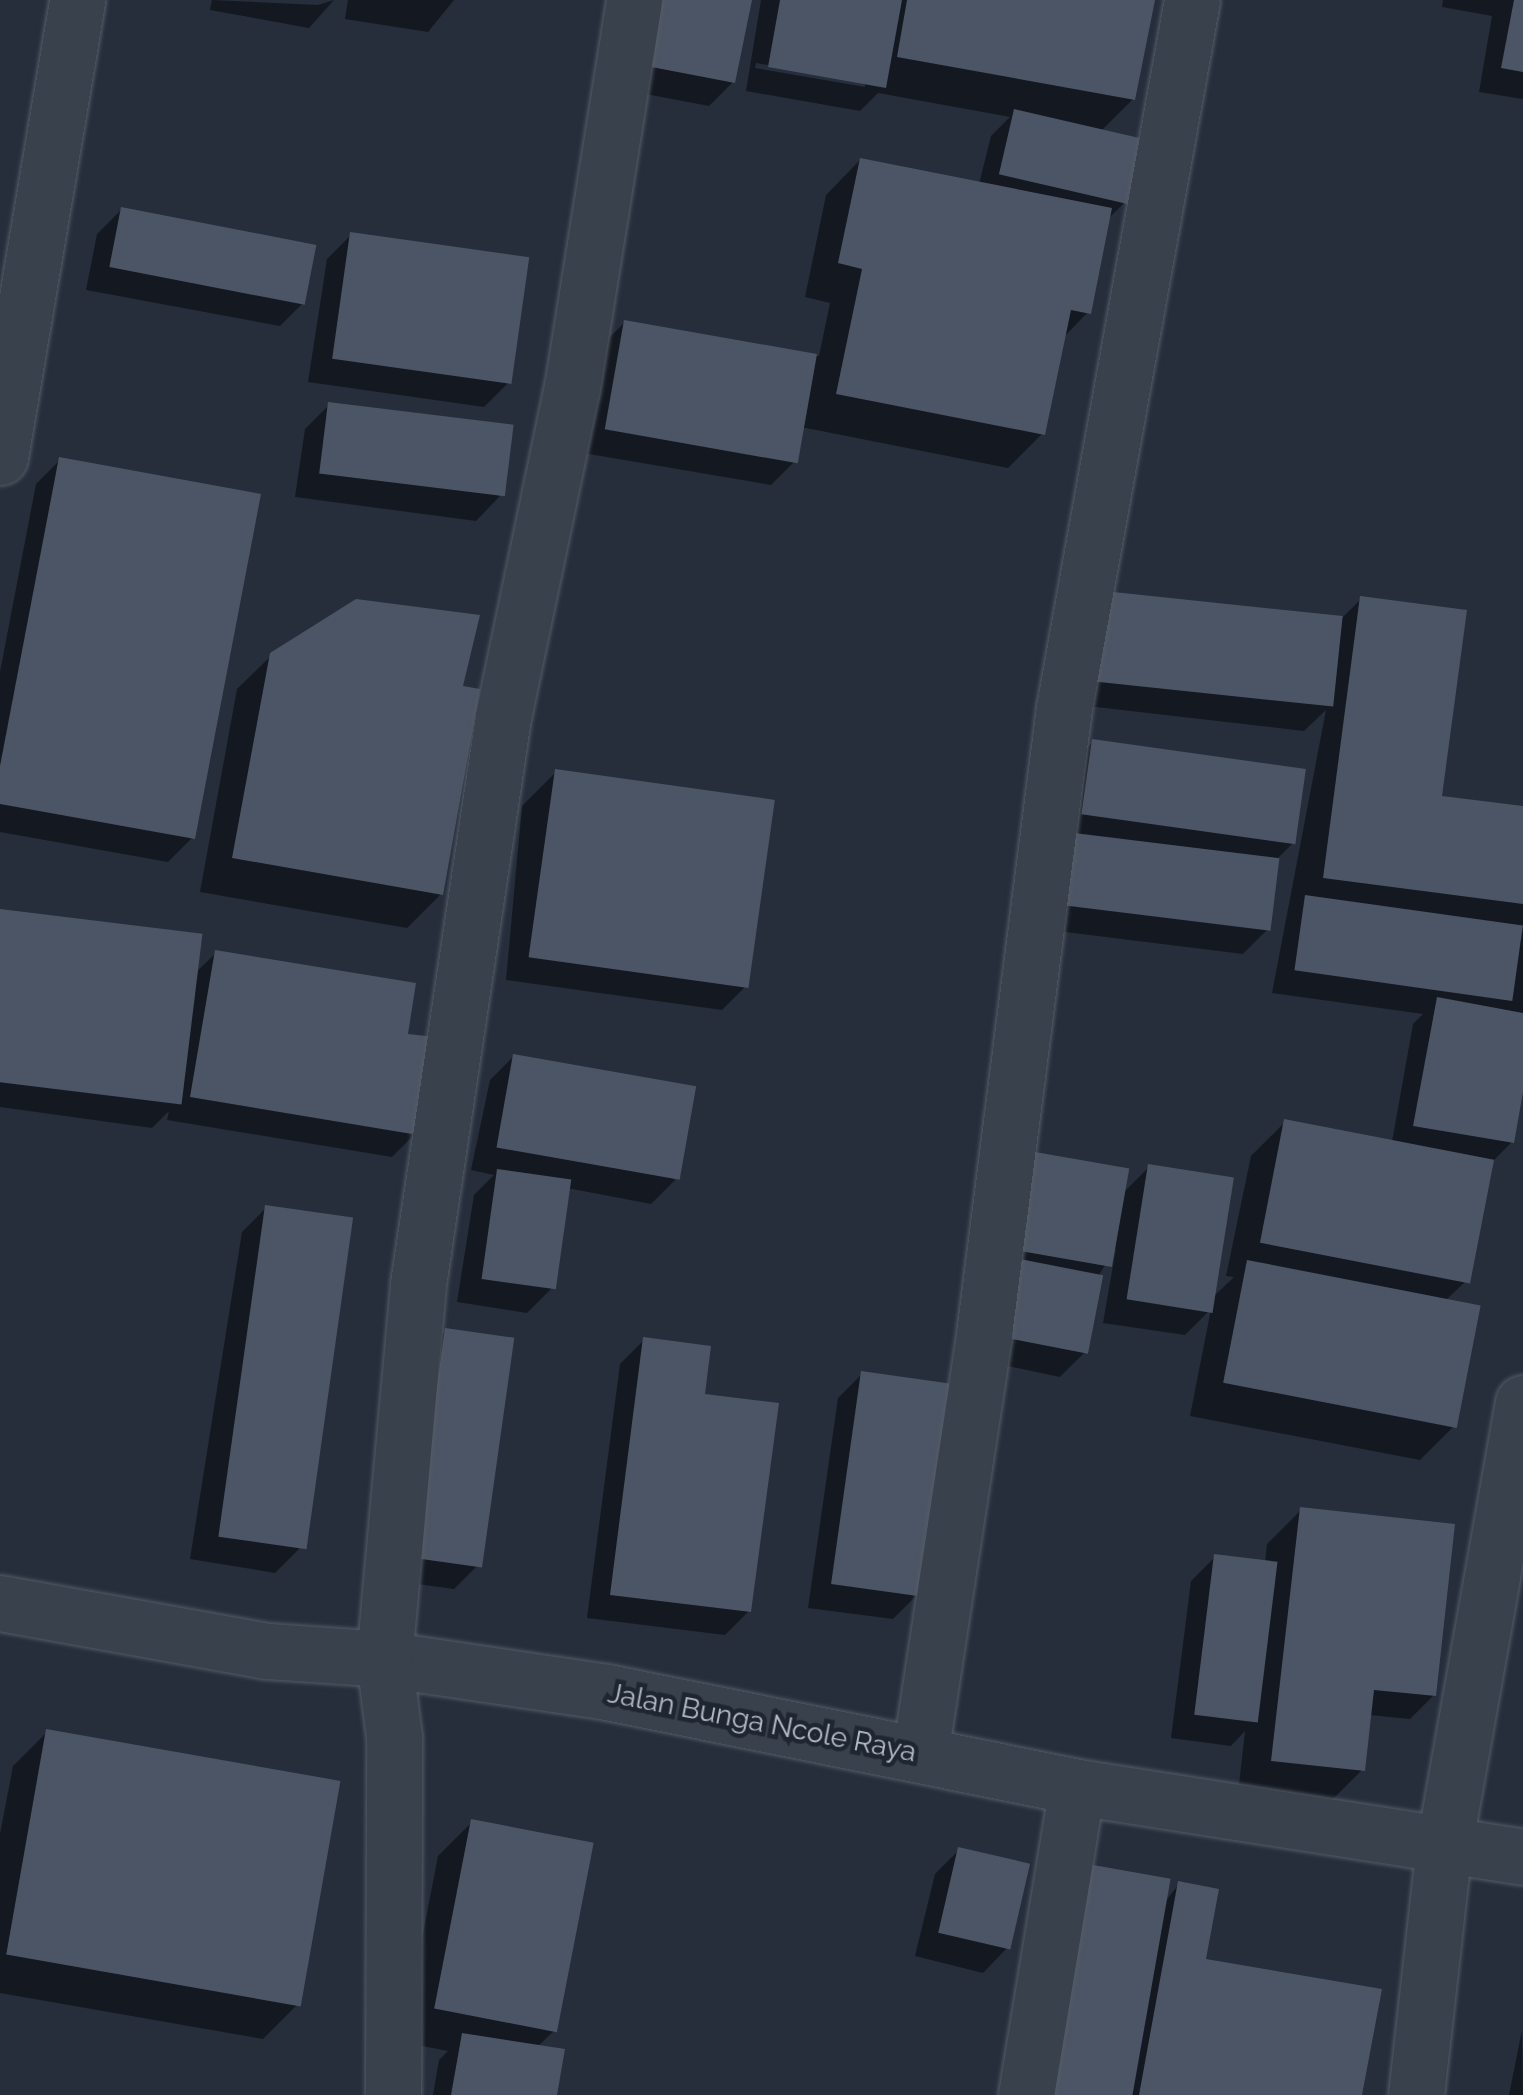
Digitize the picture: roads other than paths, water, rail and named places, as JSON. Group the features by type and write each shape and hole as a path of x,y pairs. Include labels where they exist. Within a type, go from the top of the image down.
{"street":[{"path":"0,458 77,0"},
{"path":"393,2095 394,1737 384,1659 418,1284 497,756 572,388 634,0"},
{"path":"920,1754 984,1334 1064,708 1192,0"},
{"path":"1416,2095 1444,1846 1523,1403"},
{"name":"Jalan Bunga Ncole Raya","path":"0,1603 268,1652 384,1659 607,1692 1077,1786 1523,1857"},
{"path":"1026,2095 1077,1786"}]}
